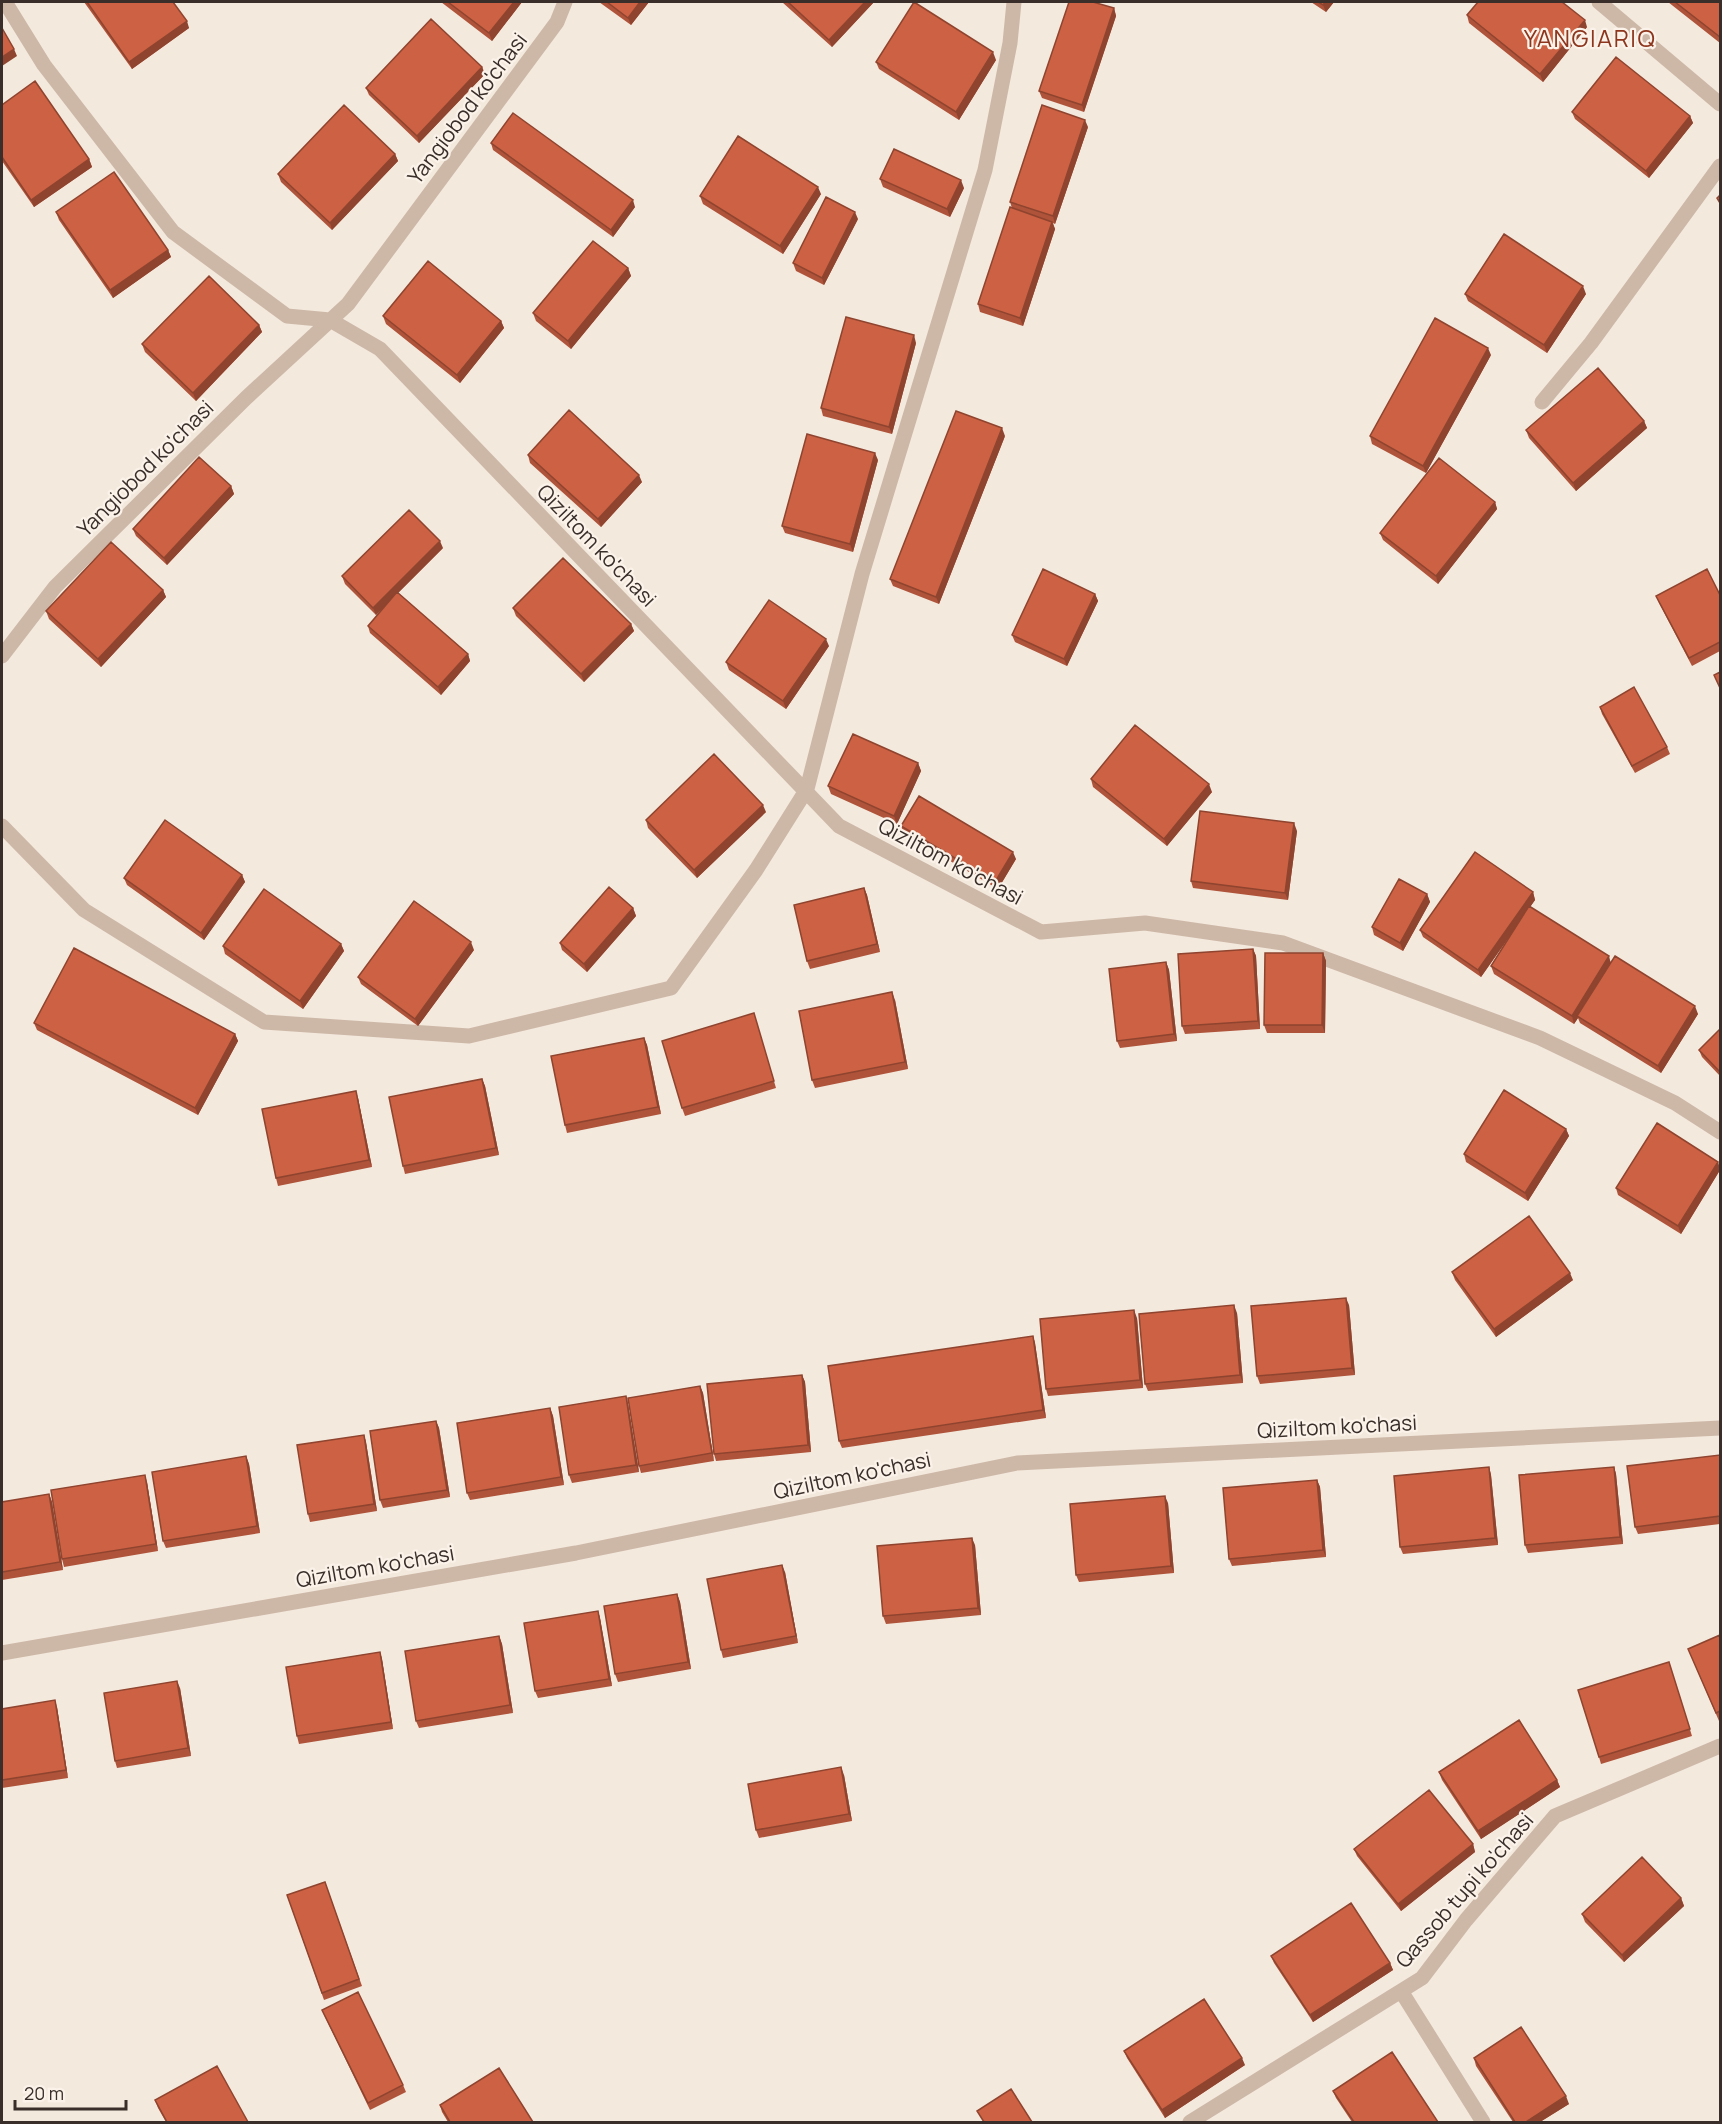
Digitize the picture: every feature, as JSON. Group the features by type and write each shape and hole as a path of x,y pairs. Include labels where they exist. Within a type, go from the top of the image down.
{"street":[{"path":"5,2 44,65 173,232 287,316 330,320"},
{"name":"Yangiobod ko'chasi","path":"2,656 55,586 238,406 348,304 550,31 565,2"},
{"path":"2,826 84,910 264,1022 469,1036 671,988 756,870 807,789 862,574 985,170 1010,43 1014,2"},
{"path":"1599,2 1720,104"},
{"path":"1542,402 1591,343 1720,166"},
{"name":"Qiziltom ko'chasi","path":"330,320 380,349 540,517 807,789 839,826 1041,932 1145,923 1283,943 1540,1038 1675,1103 1720,1132"},
{"name":"Qiziltom ko'chasi","path":"2,1653 576,1552 1017,1463 1720,1428"},
{"name":"Qassob tupi ko'chasi","path":"1190,2122 1422,1978 1466,1920 1555,1816 1720,1746"},
{"path":"1401,1991 1483,2122"}],"building":[{"path":"87,2 173,2 187,21 129,62"},
{"path":"448,2 514,2 489,33"},
{"path":"607,2 640,2 628,18"},
{"path":"788,2 865,2 829,40"},
{"path":"914,2 993,52 956,112 876,62"},
{"path":"1069,2 1093,2 1114,8 1082,105 1039,91"},
{"path":"1478,2 1562,2 1585,20 1540,74 1467,15"},
{"path":"1675,2 1720,2 1720,37"},
{"path":"431,19 482,67 417,136 366,88"},
{"path":"2,28 14,49 2,57"},
{"path":"1616,57 1690,116 1646,171 1572,112"},
{"path":"35,81 89,159 31,200 2,157 2,105"},
{"path":"344,105 395,154 330,223 278,174"},
{"path":"1042,105 1085,120 1053,216 1010,202"},
{"path":"513,113 633,200 611,230 491,143"},
{"path":"738,136 818,187 780,246 700,196"},
{"path":"894,149 961,180 947,209 880,179"},
{"path":"114,172 168,250 110,290 56,212"},
{"path":"826,197 855,212 822,278 793,263"},
{"path":"1010,207 1052,222 1020,318 978,304"},
{"path":"1504,234 1583,286 1544,345 1465,294"},
{"path":"593,241 628,268 568,341 533,313"},
{"path":"428,261 501,321 457,375 383,316"},
{"path":"209,276 259,325 193,393 142,344"},
{"path":"846,317 914,335 889,427 821,408"},
{"path":"1435,318 1488,348 1423,466 1370,436"},
{"path":"1598,368 1644,421 1573,483 1526,430"},
{"path":"569,410 639,475 598,519 528,455"},
{"path":"956,411 1002,428 936,597 890,579"},
{"path":"807,434 875,453 850,544 782,526"},
{"path":"199,457 231,486 164,558 133,529"},
{"path":"1439,458 1495,502 1436,576 1380,533"},
{"path":"409,510 440,541 373,608 342,576"},
{"path":"111,542 163,590 98,659 46,611"},
{"path":"563,558 631,624 581,674 513,608"},
{"path":"1043,569 1095,594 1064,659 1012,635"},
{"path":"1707,569 1720,595 1720,642 1689,658 1656,596"},
{"path":"397,592 468,654 438,687 368,626"},
{"path":"769,600 826,639 783,701 726,662"},
{"path":"1720,672 1720,688 1714,675"},
{"path":"1634,687 1667,747 1632,766 1600,707"},
{"path":"1135,725 1209,784 1164,839 1091,779"},
{"path":"853,734 918,763 894,816 828,786"},
{"path":"714,754 763,805 694,870 646,820"},
{"path":"919,796 1013,852 995,882 901,826"},
{"path":"1200,811 1294,823 1285,893 1191,881"},
{"path":"165,820 242,875 201,933 124,878"},
{"path":"1475,852 1533,892 1478,970 1420,930"},
{"path":"1399,879 1427,894 1400,943 1372,927"},
{"path":"609,887 633,908 584,964 560,943"},
{"path":"864,888 877,944 807,961 794,905"},
{"path":"264,889 341,944 300,1001 223,946"},
{"path":"414,901 471,942 415,1019 358,977"},
{"path":"1529,906 1609,956 1572,1016 1491,966"},
{"path":"74,948 235,1034 195,1108 34,1023"},
{"path":"1253,949 1258,1021 1182,1026 1178,954"},
{"path":"1265,953 1323,953 1322,1025 1264,1025"},
{"path":"1615,956 1695,1006 1658,1066 1577,1016"},
{"path":"1166,962 1174,1034 1117,1041 1109,969"},
{"path":"892,992 905,1062 812,1080 799,1011"},
{"path":"754,1013 774,1081 682,1108 662,1041"},
{"path":"1720,1029 1720,1072 1699,1050"},
{"path":"644,1038 658,1107 565,1125 551,1056"},
{"path":"482,1079 496,1148 403,1166 389,1097"},
{"path":"1504,1090 1566,1129 1525,1193 1464,1154"},
{"path":"356,1091 369,1160 276,1178 262,1109"},
{"path":"1657,1123 1718,1162 1678,1226 1616,1188"},
{"path":"1529,1216 1570,1273 1494,1329 1452,1272"},
{"path":"1346,1298 1352,1368 1257,1376 1251,1306"},
{"path":"1234,1305 1240,1375 1145,1384 1139,1314"},
{"path":"1134,1310 1140,1380 1046,1389 1040,1319"},
{"path":"1033,1336 1043,1410 839,1441 828,1366"},
{"path":"802,1375 808,1445 714,1454 707,1384"},
{"path":"700,1386 712,1453 639,1466 628,1398"},
{"path":"626,1396 636,1465 569,1475 559,1407"},
{"path":"550,1408 561,1477 467,1493 457,1423"},
{"path":"436,1421 447,1490 380,1500 370,1431"},
{"path":"364,1435 374,1504 308,1514 297,1445"},
{"path":"1720,1455 1720,1516 1635,1527 1627,1466"},
{"path":"246,1456 257,1526 163,1541 152,1472"},
{"path":"1489,1467 1495,1538 1400,1547 1394,1476"},
{"path":"1614,1467 1620,1537 1525,1545 1519,1475"},
{"path":"145,1475 156,1544 62,1559 51,1490"},
{"path":"1317,1480 1323,1550 1229,1559 1223,1488"},
{"path":"49,1494 60,1562 2,1572 2,1502"},
{"path":"1165,1496 1171,1566 1076,1575 1070,1504"},
{"path":"972,1538 978,1608 883,1616 877,1546"},
{"path":"782,1565 796,1636 721,1650 707,1579"},
{"path":"677,1594 688,1662 615,1674 604,1606"},
{"path":"598,1611 609,1679 535,1691 524,1623"},
{"path":"1720,1635 1720,1711 1716,1713 1688,1649"},
{"path":"499,1636 510,1705 416,1721 405,1651"},
{"path":"380,1652 391,1722 297,1736 286,1667"},
{"path":"1669,1662 1690,1729 1599,1757 1578,1690"},
{"path":"177,1681 188,1748 115,1761 104,1693"},
{"path":"55,1700 66,1770 2,1780 2,1709"},
{"path":"1519,1720 1557,1780 1478,1831 1439,1772"},
{"path":"841,1767 849,1814 756,1830 748,1784"},
{"path":"1429,1790 1473,1844 1398,1904 1354,1849"},
{"path":"1642,1857 1681,1898 1622,1955 1582,1914"},
{"path":"325,1882 359,1979 322,1993 287,1895"},
{"path":"1351,1903 1390,1963 1310,2015 1271,1956"},
{"path":"358,1992 403,2085 368,2103 322,2010"},
{"path":"1204,1999 1242,2058 1162,2110 1124,2051"},
{"path":"1521,2027 1566,2096 1526,2122 1515,2122 1474,2058"},
{"path":"1392,2052 1438,2122 1354,2122 1333,2091"},
{"path":"217,2066 248,2122 167,2122 155,2100"},
{"path":"499,2068 533,2122 450,2122 440,2105"},
{"path":"1011,2089 1032,2122 984,2122 977,2111"}],"district":[{"name":"YANGIARIQ","path":"1590,37"}]}
